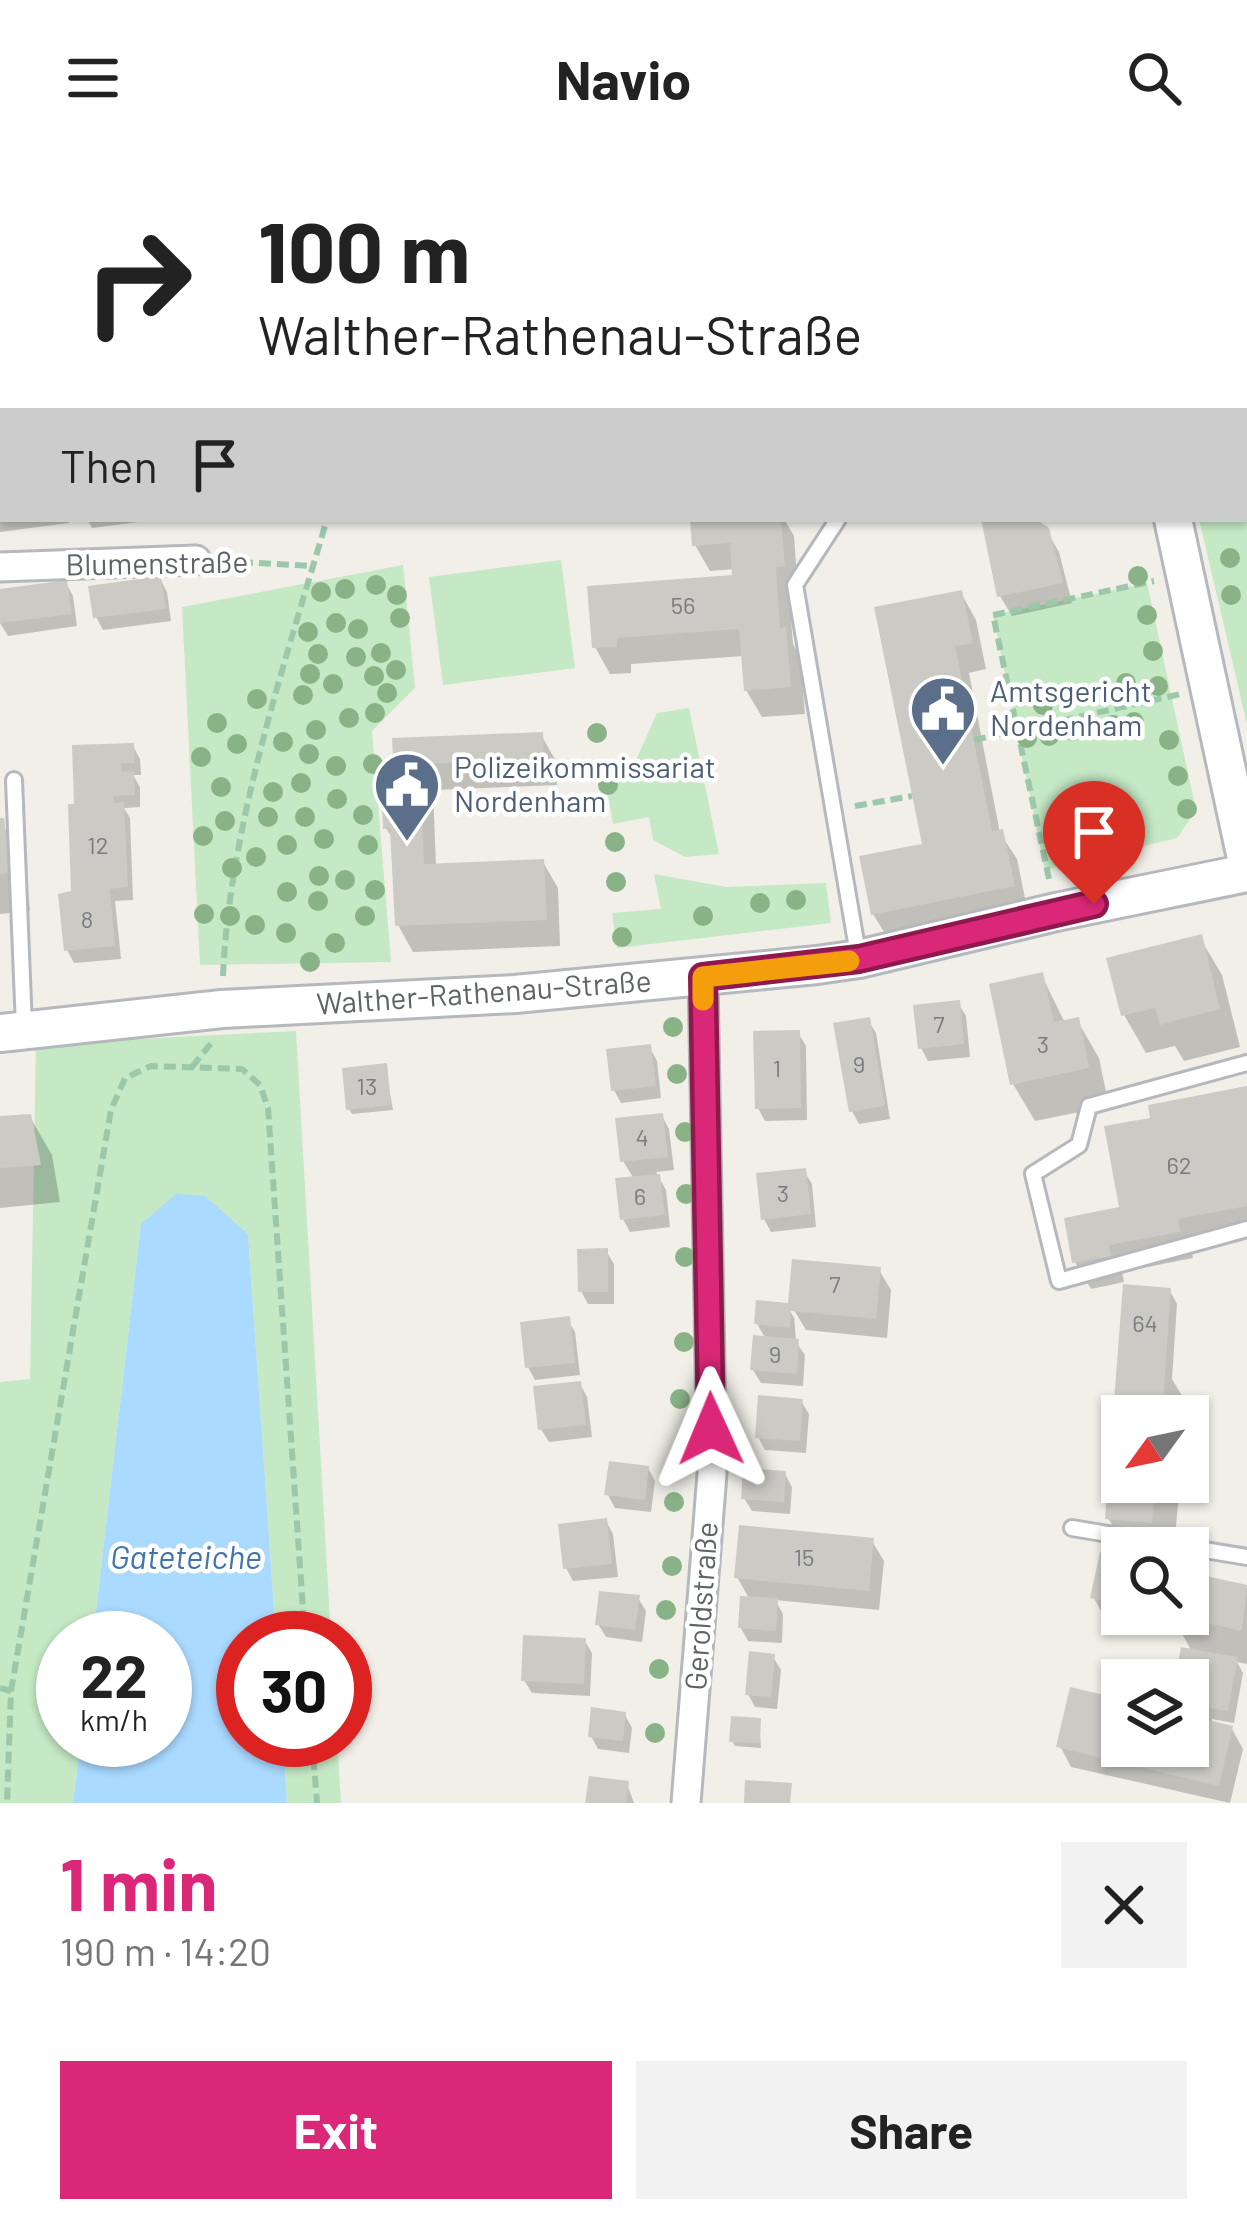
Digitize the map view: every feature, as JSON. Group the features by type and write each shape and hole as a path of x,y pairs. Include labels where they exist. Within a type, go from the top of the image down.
{"street":[{"path":"1174,522 1247,863"},
{"name":"Blumenstraße","path":"0,567 196,560"},
{"name":"Walther-Rathenau-Straße","path":"12,1032 222,1009 515,994 859,959 1247,873"},
{"name":"Geroldstraße","path":"686,1803 712,1474 703,977"}],"lane":[{"path":"836,522 795,586 859,959"},
{"path":"12,1032 14,780"},
{"path":"1247,1063 1089,1106 1078,1145 1033,1174 1059,1280 1247,1229"},
{"path":"1072,1528 1247,1557"}],"path":[{"path":"222,1009 225,926 243,824 326,522"},
{"name":"Blumenstraße","path":"196,560 313,566"},
{"path":"1056,912 993,615 1184,575"},
{"path":"974,740 1210,688"},
{"path":"833,809 912,796"},
{"path":"8,1803 11,1691 111,1110 125,1078 151,1066 242,1069 260,1085 268,1108 303,1611"},
{"path":"0,1688 11,1691"},
{"path":"314,1767 317,1803"}],"green space":[{"path":"1200,522 1247,522 1247,724"},
{"path":"561,560 575,668 443,685 429,577"},
{"path":"403,565 415,688 372,731 391,962 200,965 182,607"},
{"path":"1147,583 1196,810 1177,838 1045,870 993,615"},
{"path":"689,708 719,854 685,857 653,840 649,817 613,824 603,766 633,767 657,713"},
{"path":"654,874 726,887 826,883 831,923 617,948 612,913 661,909"},
{"path":"296,1031 329,1611 274,1611 248,1234 141,1224 96,1611 36,1611 36,1767 78,1767 73,1803 0,1803 0,1382 30,1379 36,1044"},
{"path":"285,1767 339,1767 341,1803 287,1803"}],"water":[{"name":"Gateteiche","path":"176,1194 205,1196 248,1234 274,1611 216,1611 216,1767 285,1767 287,1803 73,1803 78,1767 192,1767 192,1611 96,1611 141,1224"}],"building":[{"path":"690,522 781,522 785,566 776,567 791,687 744,691 739,629 617,638 617,647 592,648 587,586 732,575 730,543 692,546"},
{"path":"982,522 1040,522 1049,528 1063,583 997,597"},
{"path":"161,576 166,609 93,618 88,586"},
{"path":"67,580 72,614 0,623 0,589"},
{"name":"Amtsgericht Nordenham","path":"962,590 973,643 955,646 992,831 1003,829 1015,886 871,915 859,856 922,844 874,607"},
{"name":"Polizeikommissariat Nordenham","path":"543,732 544,759 420,764 424,864 544,859 547,920 395,926 390,828 383,829 381,776 394,776 392,738"},
{"path":"134,743 135,763 121,763 122,772 134,771 135,795 113,796 114,803 124,802 128,887 110,889 115,946 64,951 58,894 71,891 72,745"},
{"path":"0,818 4,818 11,873 0,874"},
{"path":"1202,934 1220,1009 1160,1025 1155,1008 1121,1016 1106,958"},
{"path":"1043,972 1054,1022 1079,1017 1089,1068 1010,1085 989,984"},
{"path":"960,1000 964,1044 918,1049 913,1005"},
{"path":"870,1017 885,1106 849,1112 833,1023"},
{"path":"800,1030 801,1108 755,1109 753,1031"},
{"path":"651,1044 656,1086 611,1091 606,1049"},
{"path":"387,1063 391,1105 346,1110 342,1068"},
{"path":"1247,1086 1247,1206 1178,1219 1180,1232 1109,1245 1111,1256 1072,1263 1064,1218 1119,1207 1104,1126 1150,1118 1148,1105"},
{"path":"663,1113 668,1157 620,1162 615,1118"},
{"path":"31,1114 41,1165 0,1168 0,1116"},
{"path":"806,1168 811,1214 761,1220 756,1173"},
{"path":"660,1174 665,1215 620,1220 615,1178"},
{"path":"608,1248 608,1292 578,1292 577,1249"},
{"path":"792,1259 881,1267 876,1319 791,1311 790,1328 754,1324 756,1300 788,1303"},
{"path":"1123,1284 1171,1288 1163,1395 1114,1395"},
{"path":"570,1316 575,1363 525,1368 520,1322"},
{"path":"753,1335 799,1339 797,1374 750,1370"},
{"path":"581,1381 586,1425 538,1430 533,1386"},
{"path":"758,1395 803,1399 800,1441 755,1438"},
{"path":"609,1461 649,1466 645,1500 604,1495"},
{"path":"743,1468 786,1471 784,1502 741,1499"},
{"path":"1106,1503 1154,1503 1152,1523 1105,1519"},
{"path":"607,1518 612,1564 563,1569 558,1524"},
{"path":"739,1525 874,1538 869,1591 734,1578"},
{"path":"1100,1552 1101,1552 1101,1600 1090,1598"},
{"path":"1209,1577 1247,1585 1242,1631 1209,1624"},
{"path":"599,1591 640,1595 635,1630 595,1625"},
{"path":"740,1596 778,1598 776,1631 738,1628"},
{"path":"523,1635 586,1638 584,1684 521,1681"},
{"path":"1181,1647 1238,1657 1228,1711 1209,1708 1209,1659 1179,1659"},
{"path":"749,1651 775,1654 771,1697 745,1695"},
{"path":"1070,1687 1101,1694 1101,1758 1056,1747"},
{"path":"591,1707 626,1712 623,1741 588,1737"},
{"path":"731,1716 761,1718 760,1743 729,1742"},
{"path":"1209,1720 1233,1726 1219,1786 1140,1767 1209,1767"},
{"path":"589,1776 629,1781 626,1803 585,1803"},
{"path":"745,1780 792,1783 790,1803 744,1803"}],"slow traffic":[{"path":"703,1000 703,977 849,961"}],"place":[{"name":"Amtsgericht Nordenham","path":"943,768"},
{"name":"Polizeikommissariat Nordenham","path":"407,844"}],"route":[{"path":"711,1429 703,977 859,959 1094,904"}]}
